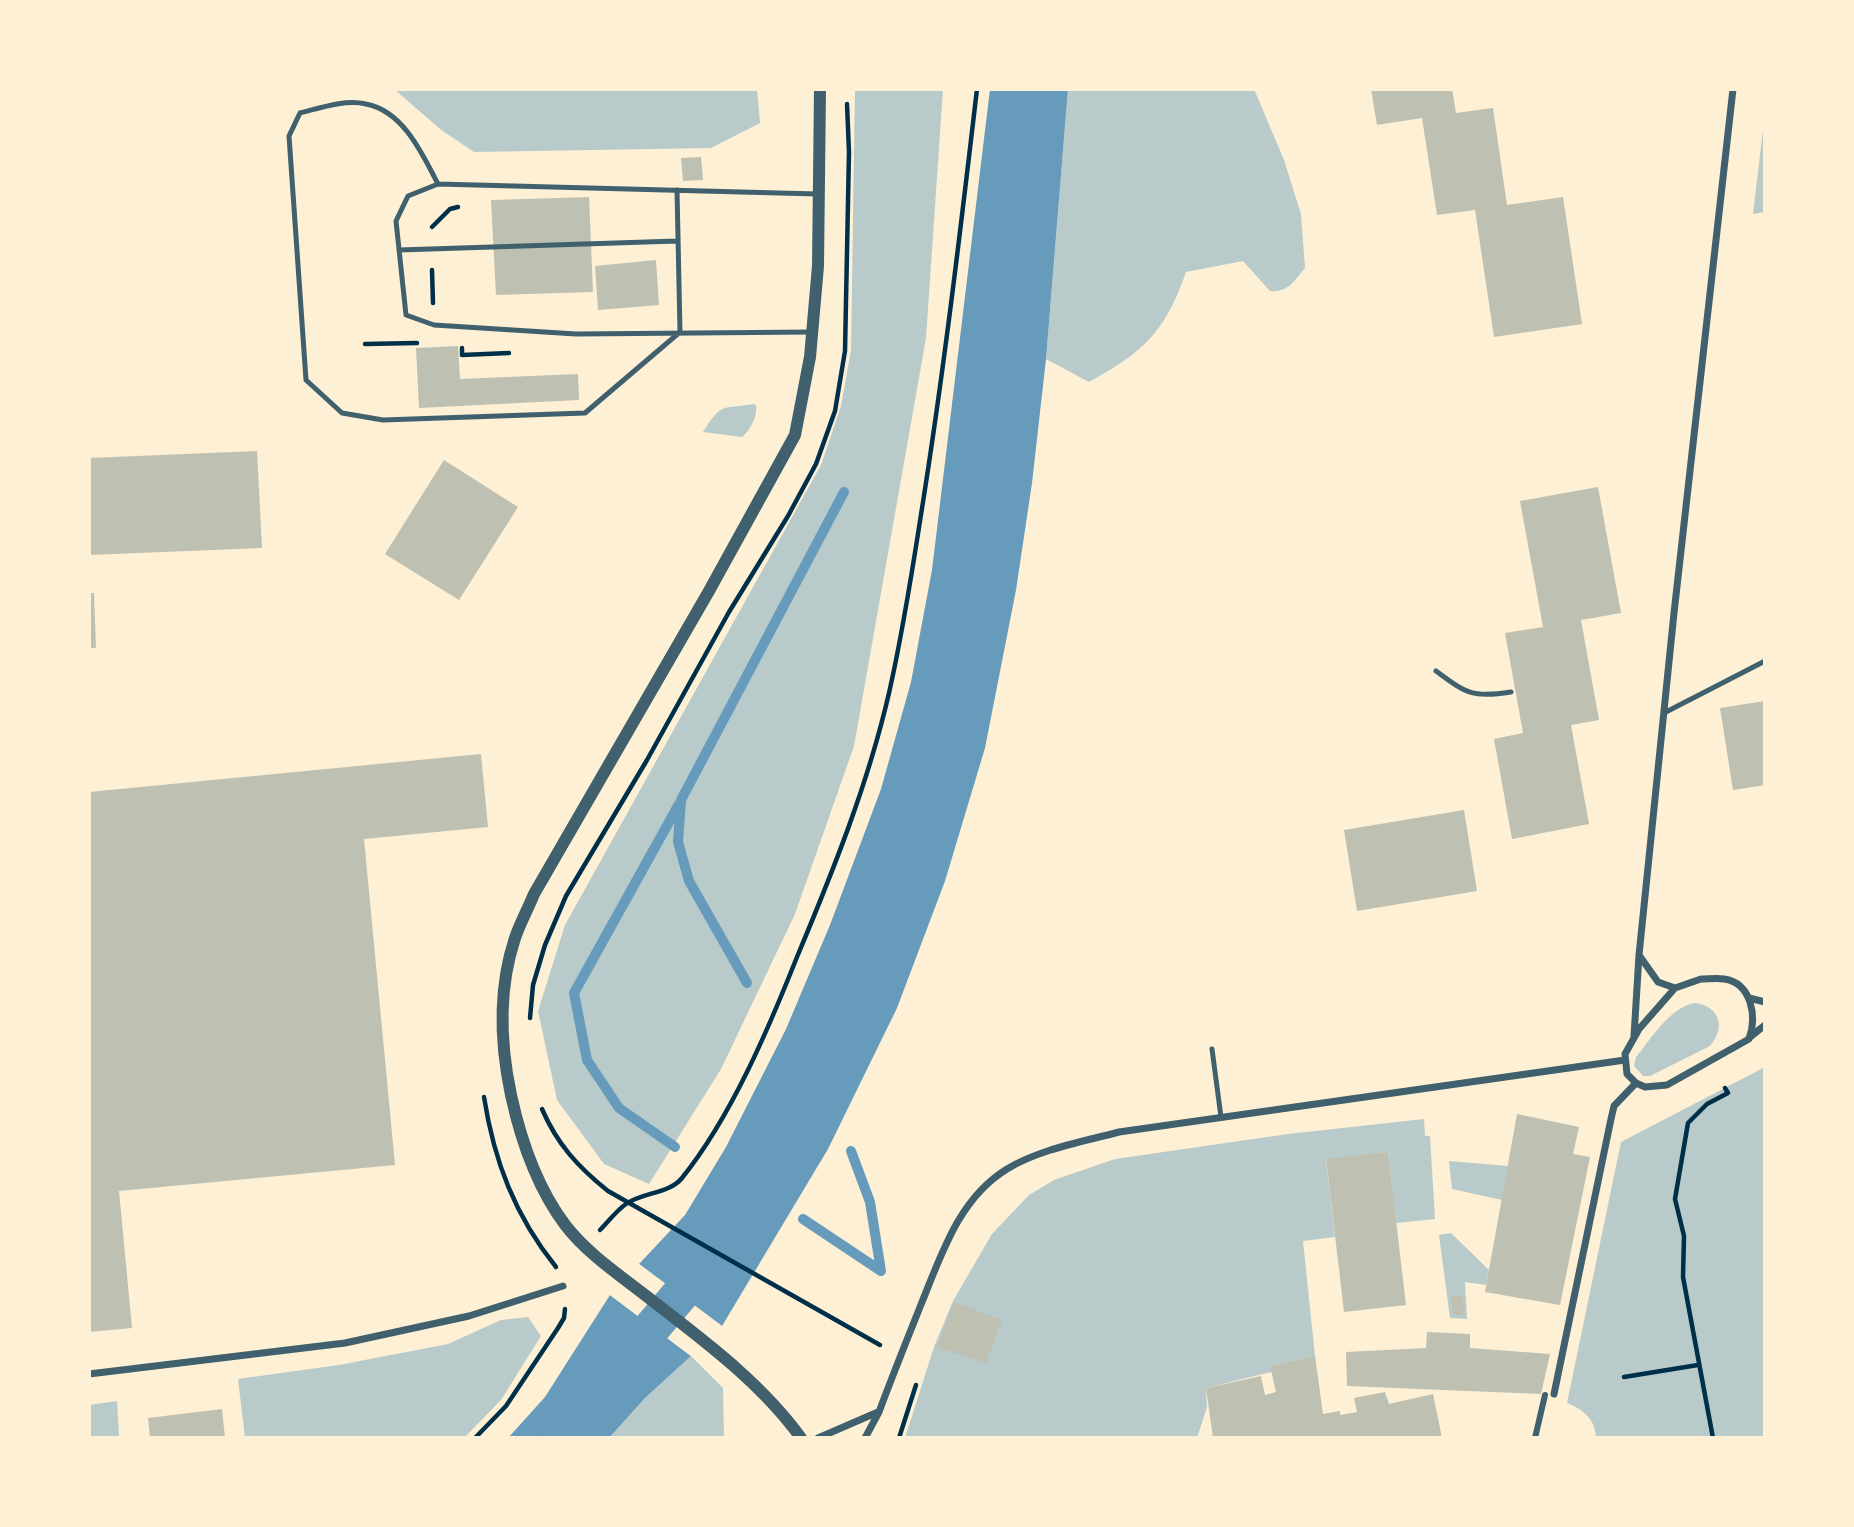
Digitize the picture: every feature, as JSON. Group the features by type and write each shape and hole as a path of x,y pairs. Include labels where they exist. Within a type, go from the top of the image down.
{"street":[{"path":"801,1438 776,1407 707,1343 624,1279 566,1226 545,1193 517,1121 504,1056 502,1024 506,976 515,937 541,882 709,591 795,435 810,357 818,266 820,89"},
{"path":"1634,1036 1639,955 1664,713 1733,89"},
{"path":"1639,955 1658,982 1675,988"},
{"path":"1749,1039 1753,1027 1749,998 1739,986 1723,979 1701,979 1675,988 1634,1036 1628,1045 1625,1060 1627,1074 1645,1087 1667,1085 1749,1039 1765,1025"},
{"path":"1749,998 1765,1002"},
{"path":"865,1438 879,1412 949,1234 988,1182 1009,1168 1046,1152 1119,1132 1625,1060"},
{"path":"1555,1394 1614,1106 1636,1083"},
{"path":"89,1374 345,1343 469,1316 563,1286"},
{"path":"1535,1438 1545,1395"},
{"path":"818,1438 879,1412"}],"lane":[{"path":"438,184 420,149 396,118 366,104 331,105 300,113 289,136 306,380 342,413 383,421 585,413 680,332"},
{"path":"812,332 576,334 434,325 406,315 396,221 408,196 438,184 820,195"},
{"path":"677,190 680,332"},
{"path":"399,250 677,241"},
{"path":"1664,713 1765,661"},
{"path":"1436,671 1462,691 1485,696 1511,692"},
{"path":"1212,1049 1222,1117"}],"path":[{"path":"598,1232 627,1203 679,1181 707,1142 737,1090 783,991 832,873 863,787 889,695 908,595 939,402 977,89"},
{"path":"430,236 430,228 450,209 466,205"},
{"path":"432,263 434,325"},
{"path":"530,1022 533,985 545,945 561,909 647,760"},
{"path":"1713,1438 1683,1278 1684,1236 1675,1199 1688,1123 1707,1104 1728,1093 1725,1088"},
{"path":"541,1107 550,1128 580,1169 627,1203 880,1345"},
{"path":"475,1438 506,1406 564,1318 565,1302 558,1268"},
{"path":"1624,1377 1698,1365"},
{"path":"900,1438 918,1379"}],"shaded area":[{"path":"394,89 757,89 760,123 711,148 474,152 440,129"},
{"path":"855,89 943,89 926,338 854,746 795,914 721,1069 649,1184 604,1164 557,1100 538,1011 565,925 821,465 841,406 851,350"},
{"path":"1068,89 1254,89 1284,160 1301,214 1305,268 1290,285 1276,291 1270,291 1243,261 1186,272 1170,310 1150,338 1124,361 1089,382 1046,359"},
{"path":"1765,113 1765,212 1753,214"},
{"path":"756,405 755,418 742,437 703,432 719,411 728,407"},
{"path":"1695,1003 1710,1008 1715,1013 1719,1025 1715,1039 1710,1046 1650,1076 1643,1076 1634,1066 1636,1057 1677,1010"},
{"path":"1765,1067 1765,1438 1596,1438 1594,1426 1588,1416 1567,1403 1621,1142"},
{"path":"1424,1119 1425,1136 1430,1136 1435,1219 1396,1223 1388,1152 1326,1160 1335,1237 1303,1241 1315,1356 1271,1366 1271,1372 1206,1388 1207,1407 1197,1438 905,1438 934,1347 953,1301 992,1234 1029,1195 1054,1180 1115,1159 1288,1134"},
{"path":"1449,1161 1508,1166 1502,1200 1452,1189"},
{"path":"1451,1233 1489,1270 1486,1285 1465,1282 1467,1319 1450,1318 1439,1235"},
{"path":"528,1317 541,1336 501,1400 464,1438 245,1438 238,1379 339,1365 448,1344 501,1320"},
{"path":"691,1356 723,1388 724,1438 609,1438 645,1398"},
{"path":"117,1401 119,1436 89,1438 89,1405"}],"water":[{"path":"990,89 1068,89 1046,359 1032,483 1016,590 985,748 945,881 897,1008 828,1149 722,1326 639,1264 685,1215 726,1147 786,1029 830,925 881,789 911,682 932,570"},
{"path":"610,1295 691,1356 645,1398 609,1438 508,1438 545,1397"}],"pier":[{"path":"639,1264 722,1326 720,1329 637,1267"},
{"path":"612,1292 694,1354 691,1356 610,1295"}],"building":[{"path":"1371,89 1452,89 1456,113 1493,108 1507,205 1563,197 1582,324 1494,337 1475,210 1437,215 1422,118 1377,125"},
{"path":"701,157 703,180 683,181 681,158"},
{"path":"589,197 593,292 496,295 491,200"},
{"path":"656,260 659,305 598,310 595,266"},
{"path":"458,346 460,379 578,374 579,400 419,408 416,348"},
{"path":"257,451 262,548 89,555 89,458"},
{"path":"444,460 518,507 459,600 385,554"},
{"path":"1598,487 1621,613 1581,620 1599,720 1571,725 1589,824 1512,839 1494,739 1523,733 1505,633 1543,627 1520,501"},
{"path":"89,593 94,593 96,648 89,648"},
{"path":"1765,701 1765,785 1733,790 1720,708"},
{"path":"481,754 488,827 364,839 395,1165 119,1191 132,1328 89,1332 89,792"},
{"path":"1464,810 1477,891 1357,911 1344,830"},
{"path":"1517,1114 1579,1127 1573,1154 1590,1157 1560,1305 1485,1292"},
{"path":"1388,1152 1406,1305 1344,1312 1326,1159"},
{"path":"1463,1296 1464,1315 1453,1315 1451,1297"},
{"path":"954,1302 1002,1320 986,1363 937,1347"},
{"path":"1427,1332 1470,1334 1470,1348 1550,1354 1541,1394 1347,1386 1346,1352 1426,1348"},
{"path":"1315,1356 1323,1414 1357,1412 1354,1398 1385,1392 1389,1404 1433,1394 1442,1438 1213,1438 1206,1388 1261,1376 1265,1395 1276,1392 1270,1366"},
{"path":"222,1409 225,1438 150,1438 148,1418"}],"waterway":[{"path":"747,983 689,881 678,842 681,800 844,492"},
{"path":"675,1147 619,1108 587,1060 574,993 679,804"},
{"path":"851,1151 870,1202 881,1271"},
{"path":"803,1219 881,1271"},
{"path":"557,1438 698,1273 710,1254"}]}
